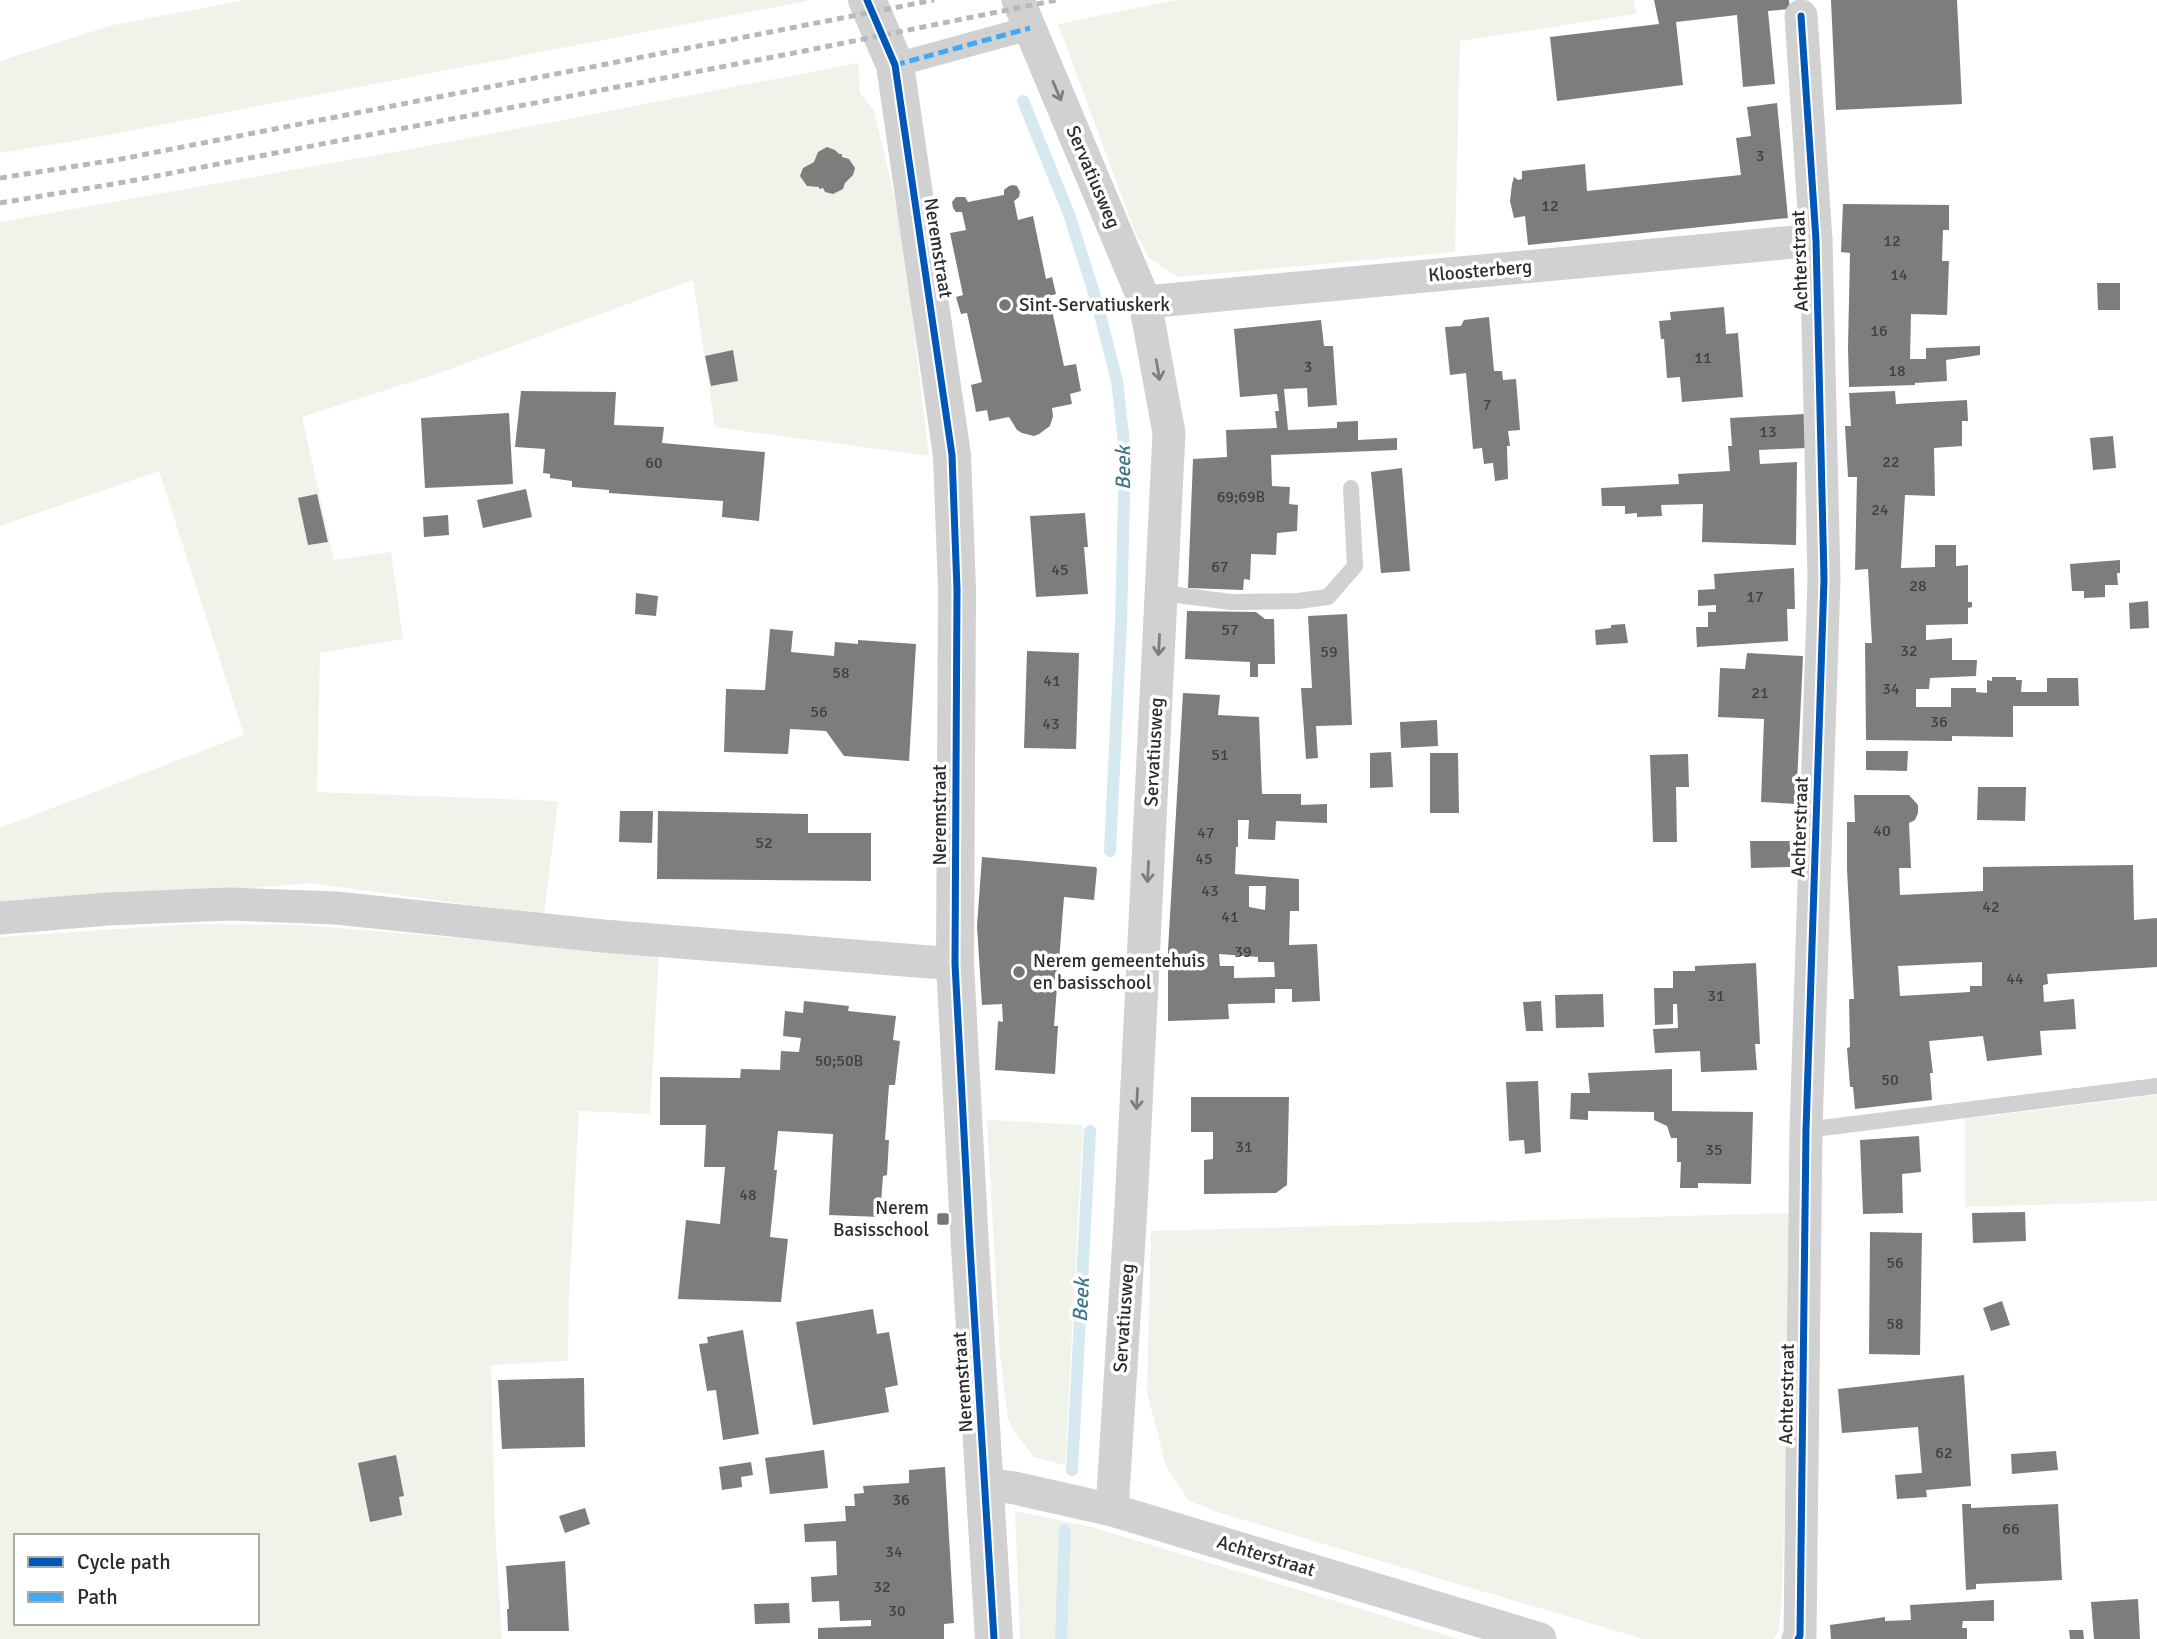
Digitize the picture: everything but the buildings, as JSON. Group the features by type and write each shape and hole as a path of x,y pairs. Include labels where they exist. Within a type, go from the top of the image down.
{"street":[{"name":"Neremstraat","path":"867,0 895,65 952,455 957,589 955,964 995,1639"},
{"name":"Servatiusweg","path":"895,65 1024,14 1145,302 1169,433 1131,1207 1112,1510"},
{"name":"Achterstraat","path":"1798,1639 1806,1130 1824,579 1816,240 1801,16"},
{"name":"Kloosterberg","path":"1145,302 1816,240"},
{"path":"0,918 108,909 229,904 336,908 603,936 955,964"},
{"path":"985,1484 1112,1510"},
{"name":"Achterstraat","path":"1112,1510 1540,1639"}],"lane":[{"path":"1162,593 1231,602 1298,601 1328,597 1355,566 1351,488"},
{"path":"1806,1130 2157,1086"}],"shaded area":[{"path":"245,0 807,1 92,138 0,153 0,61 113,25"},
{"path":"1176,0 1634,0 1636,14 1460,41 1455,252 1178,277 1149,258 1135,232 1058,24"},
{"path":"858,63 860,93 874,111 901,224 929,456 715,427 693,280 445,371 302,417 334,560 391,552 403,639 320,653 317,792 558,801 544,915 309,883 0,911 0,828 244,735 159,471 0,526 0,222 422,147"},
{"path":"191,924 302,925 659,955 650,1114 579,1111 568,1361 491,1365 495,1526 502,1639 0,1639 0,937"},
{"path":"2157,1095 2157,1201 1965,1207 1965,1119"},
{"path":"987,1120 1083,1125 1065,1465 1034,1457 1008,1420 1000,1355"},
{"path":"1793,1213 1782,1595 1779,1630 1774,1639 1643,1639 1220,1513 1189,1501 1166,1466 1147,1392 1151,1231"},
{"path":"1015,1511 1092,1527 1459,1639 1020,1639"}],"waterway":[{"name":"Beek","path":"1023,101 1069,214 1096,299 1117,381 1125,452 1121,623 1110,851"},
{"name":"Beek","path":"1072,1470 1090,1131"},
{"name":"Beek","path":"1061,1639 1065,1530"}],"railway":[{"path":"0,178 121,159 934,0"},
{"path":"0,203 125,182 1057,0"}],"marked path":[{"path":"895,65 1030,28"}],"cycle path":[{"path":"867,0 895,65 952,455 957,589 955,964 994,1639"},
{"path":"1798,1639 1806,1130 1824,579 1816,240 1801,16"}],"place":[{"name":"Sint-Servatiuskerk","path":"1005,305"},
{"name":"Nerem gemeentehuis en basisschool","path":"1019,972"},
{"name":"Nerem Basisschool","path":"943,1219"}]}
